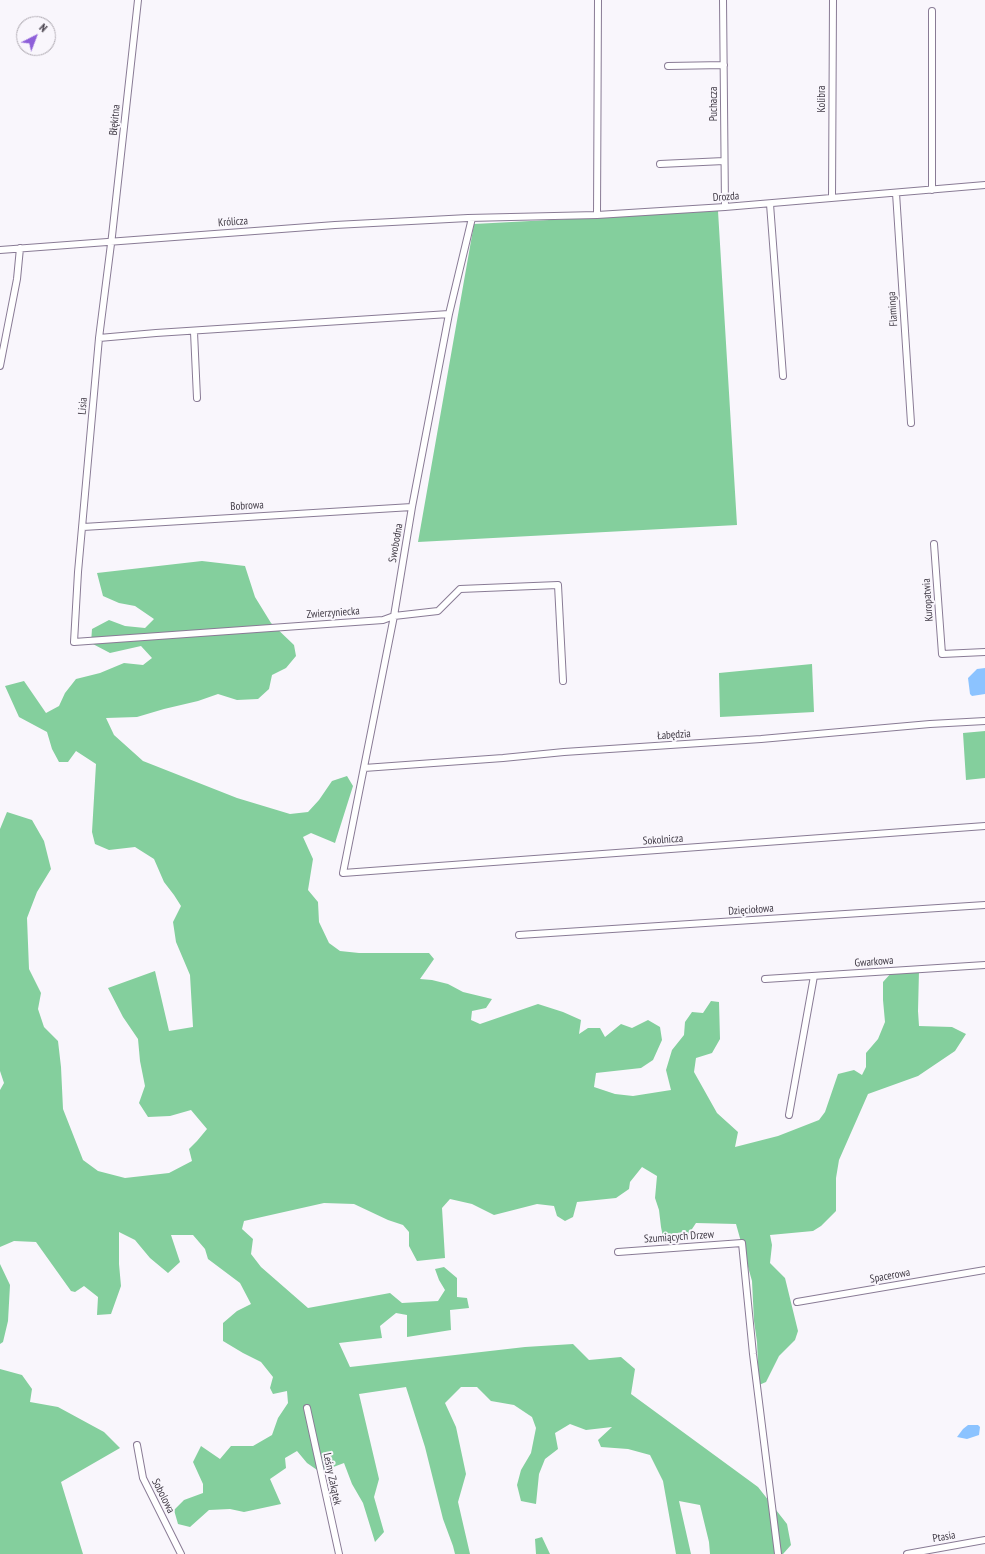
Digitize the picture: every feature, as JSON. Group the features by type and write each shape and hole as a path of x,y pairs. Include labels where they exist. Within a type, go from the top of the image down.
{"street":[{"name":"Błękitna","path":"111,242 138,0"},
{"path":"596,215 598,0"},
{"name":"Puchacza","path":"723,0 725,207"},
{"name":"Kolibra","path":"832,198 833,0"},
{"path":"932,11 932,190"},
{"path":"668,66 724,65"},
{"path":"660,164 724,161"},
{"name":"Drozda","path":"470,218 596,215 725,207 985,185"},
{"name":"Flaminga","path":"896,193 911,423"},
{"path":"770,204 783,376"},
{"name":"Królicza","path":"0,250 335,225 470,218"},
{"name":"Swobodna","path":"343,873 394,616 412,507 449,314 470,218"},
{"name":"Lisia","path":"78,572 99,338 111,242"},
{"path":"0,366 17,279 20,248"},
{"path":"99,338 449,314"},
{"path":"194,332 197,398"},
{"name":"Bobrowa","path":"83,527 412,507"},
{"name":"Kuropatwia","path":"934,544 942,654 985,652"},
{"name":"Zwierzyniecka","path":"78,572 74,642 383,620 394,616 438,611 460,589 558,585 564,681"},
{"name":"Łabędzia","path":"364,768 564,752 761,739 930,724 985,722"},
{"name":"Sokolnicza","path":"343,873 985,826"},
{"name":"Dzięciołowa","path":"519,935 985,905"},
{"name":"Gwarkowa","path":"765,979 985,964"},
{"path":"789,1115 814,976"},
{"name":"Szumiących Drzew","path":"618,1252 742,1243 753,1354 778,1554"},
{"name":"Spacerowa","path":"797,1302 985,1270"},
{"name":"Leśny Zakątek","path":"307,1408 338,1554"},
{"name":"Sobolowa","path":"137,1445 143,1478 181,1554"},
{"name":"Ptasia","path":"907,1554 985,1540"}],"green space":[{"path":"718,211 737,525 418,542 474,224"},
{"path":"202,561 245,566 255,597 271,623 294,645 296,656 286,668 272,675 269,689 258,699 237,700 218,694 198,701 137,717 106,718 114,735 143,761 237,798 290,814 308,812 319,800 332,781 347,776 353,786 335,843 311,833 303,837 313,859 308,890 318,902 319,922 329,943 340,951 359,953 429,953 434,959 420,979 448,984 463,992 492,999 486,1008 472,1011 471,1020 480,1024 538,1004 563,1012 581,1020 579,1034 588,1028 600,1028 605,1037 621,1024 632,1028 648,1020 660,1027 662,1040 653,1060 641,1068 596,1073 594,1087 615,1094 633,1096 671,1090 666,1070 672,1050 684,1035 685,1022 692,1012 703,1013 711,1001 719,1002 720,1039 712,1053 696,1058 694,1072 717,1113 738,1132 735,1147 778,1136 819,1120 825,1112 838,1074 854,1070 862,1075 866,1067 866,1053 878,1039 885,1022 883,982 892,972 919,971 919,1026 952,1027 966,1034 955,1051 918,1076 868,1094 839,1160 836,1178 836,1211 821,1226 813,1231 770,1235 772,1245 770,1263 785,1278 798,1331 795,1340 779,1356 766,1382 759,1385 752,1281 736,1224 696,1223 686,1238 672,1243 663,1237 659,1210 655,1198 657,1176 642,1167 630,1182 629,1189 616,1198 577,1202 573,1217 565,1221 557,1216 554,1206 537,1204 494,1215 472,1204 450,1199 442,1208 445,1258 417,1261 409,1246 409,1232 403,1225 388,1220 354,1204 324,1203 244,1221 242,1229 253,1239 251,1254 261,1267 308,1308 390,1293 402,1303 438,1301 445,1290 435,1269 444,1267 457,1278 457,1297 467,1298 469,1308 450,1310 451,1330 407,1337 407,1315 396,1313 380,1326 382,1338 339,1343 350,1367 525,1347 573,1344 589,1360 621,1357 635,1369 631,1394 758,1487 787,1524 791,1545 783,1554 710,1554 709,1542 700,1505 679,1501 691,1554 676,1554 663,1481 650,1455 628,1449 601,1447 598,1440 612,1427 586,1430 570,1424 555,1433 558,1449 545,1459 539,1474 536,1504 521,1501 517,1485 521,1470 531,1453 536,1428 532,1417 514,1405 491,1401 477,1387 461,1387 445,1403 456,1427 466,1474 458,1502 470,1554 455,1554 443,1519 425,1447 406,1387 359,1394 379,1479 374,1497 384,1532 375,1542 363,1503 352,1484 344,1463 320,1472 307,1463 297,1451 285,1458 286,1468 270,1479 281,1504 244,1512 230,1509 209,1510 190,1527 178,1524 174,1510 184,1500 203,1493 203,1484 193,1462 201,1446 220,1459 231,1446 253,1446 272,1435 278,1418 288,1403 287,1391 273,1394 270,1388 273,1377 261,1362 223,1341 223,1323 237,1311 251,1304 240,1283 208,1259 205,1249 193,1235 171,1235 180,1262 168,1273 150,1258 135,1240 119,1232 121,1286 111,1314 97,1315 98,1297 84,1286 75,1292 71,1291 36,1242 14,1241 0,1247 0,1090 4,1083 0,1071 0,829 7,812 32,820 44,841 51,869 37,892 27,918 29,969 41,993 38,1009 44,1027 58,1041 63,1109 83,1160 98,1171 125,1178 169,1173 192,1161 189,1149 207,1129 191,1110 170,1116 148,1117 139,1103 145,1086 140,1061 138,1039 123,1017 108,988 155,971 169,1031 193,1027 190,975 176,942 173,922 181,906 164,882 154,859 135,847 109,850 95,844 92,832 96,764 76,751 68,762 59,762 52,749 47,732 19,717 5,686 24,681 46,713 59,706 65,693 76,679 100,673 124,663 143,665 152,658 141,646 110,653 91,643 92,629 109,620 125,626 145,628 154,619 135,606 119,603 103,596 97,573"},
{"path":"812,664 814,712 720,717 719,673"},
{"path":"985,731 985,778 966,780 963,733"},
{"path":"0,1264 10,1285 8,1321 3,1342 0,1344"},
{"path":"0,1369 22,1375 32,1389 30,1402 58,1407 104,1432 120,1448 61,1482 83,1554 0,1554"},
{"path":"542,1537 550,1554 536,1554 535,1539"}],"water":[{"path":"985,668 985,694 972,696 970,694 968,678 977,669"},
{"path":"968,1425 978,1425 980,1427 979,1435 967,1439 957,1437 963,1429"}]}
